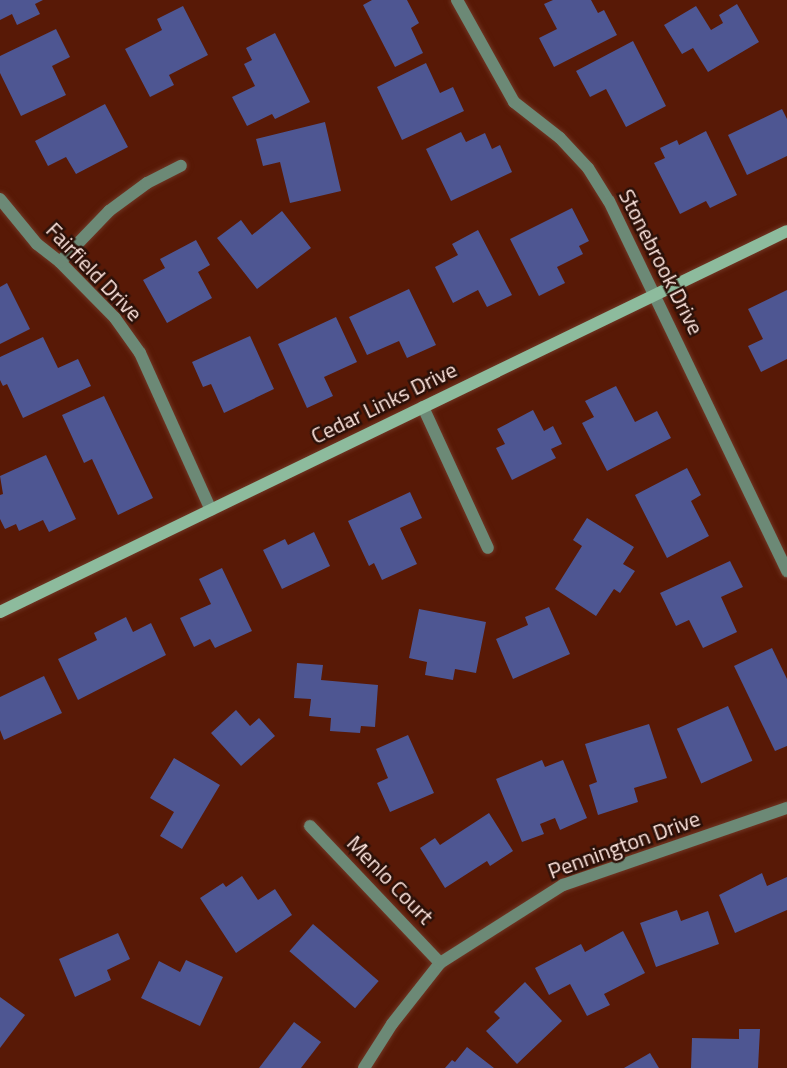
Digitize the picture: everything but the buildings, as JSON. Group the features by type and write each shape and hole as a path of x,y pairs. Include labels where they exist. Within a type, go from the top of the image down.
{"street":[{"name":"Stonebrook Drive","path":"457,0 514,102 560,138 588,168 609,201 787,571"},
{"path":"60,262 109,211 147,183 181,166"},
{"name":"Fairfield Drive","path":"0,199 37,244 60,262 115,318 140,353 211,510"},
{"name":"Cedar Links Drive","path":"0,612 787,231"},
{"path":"423,407 488,548"},
{"name":"Pennington Drive","path":"364,1068 392,1024 440,963 564,885 787,807"},
{"name":"Menlo Court","path":"310,826 440,963"}]}
